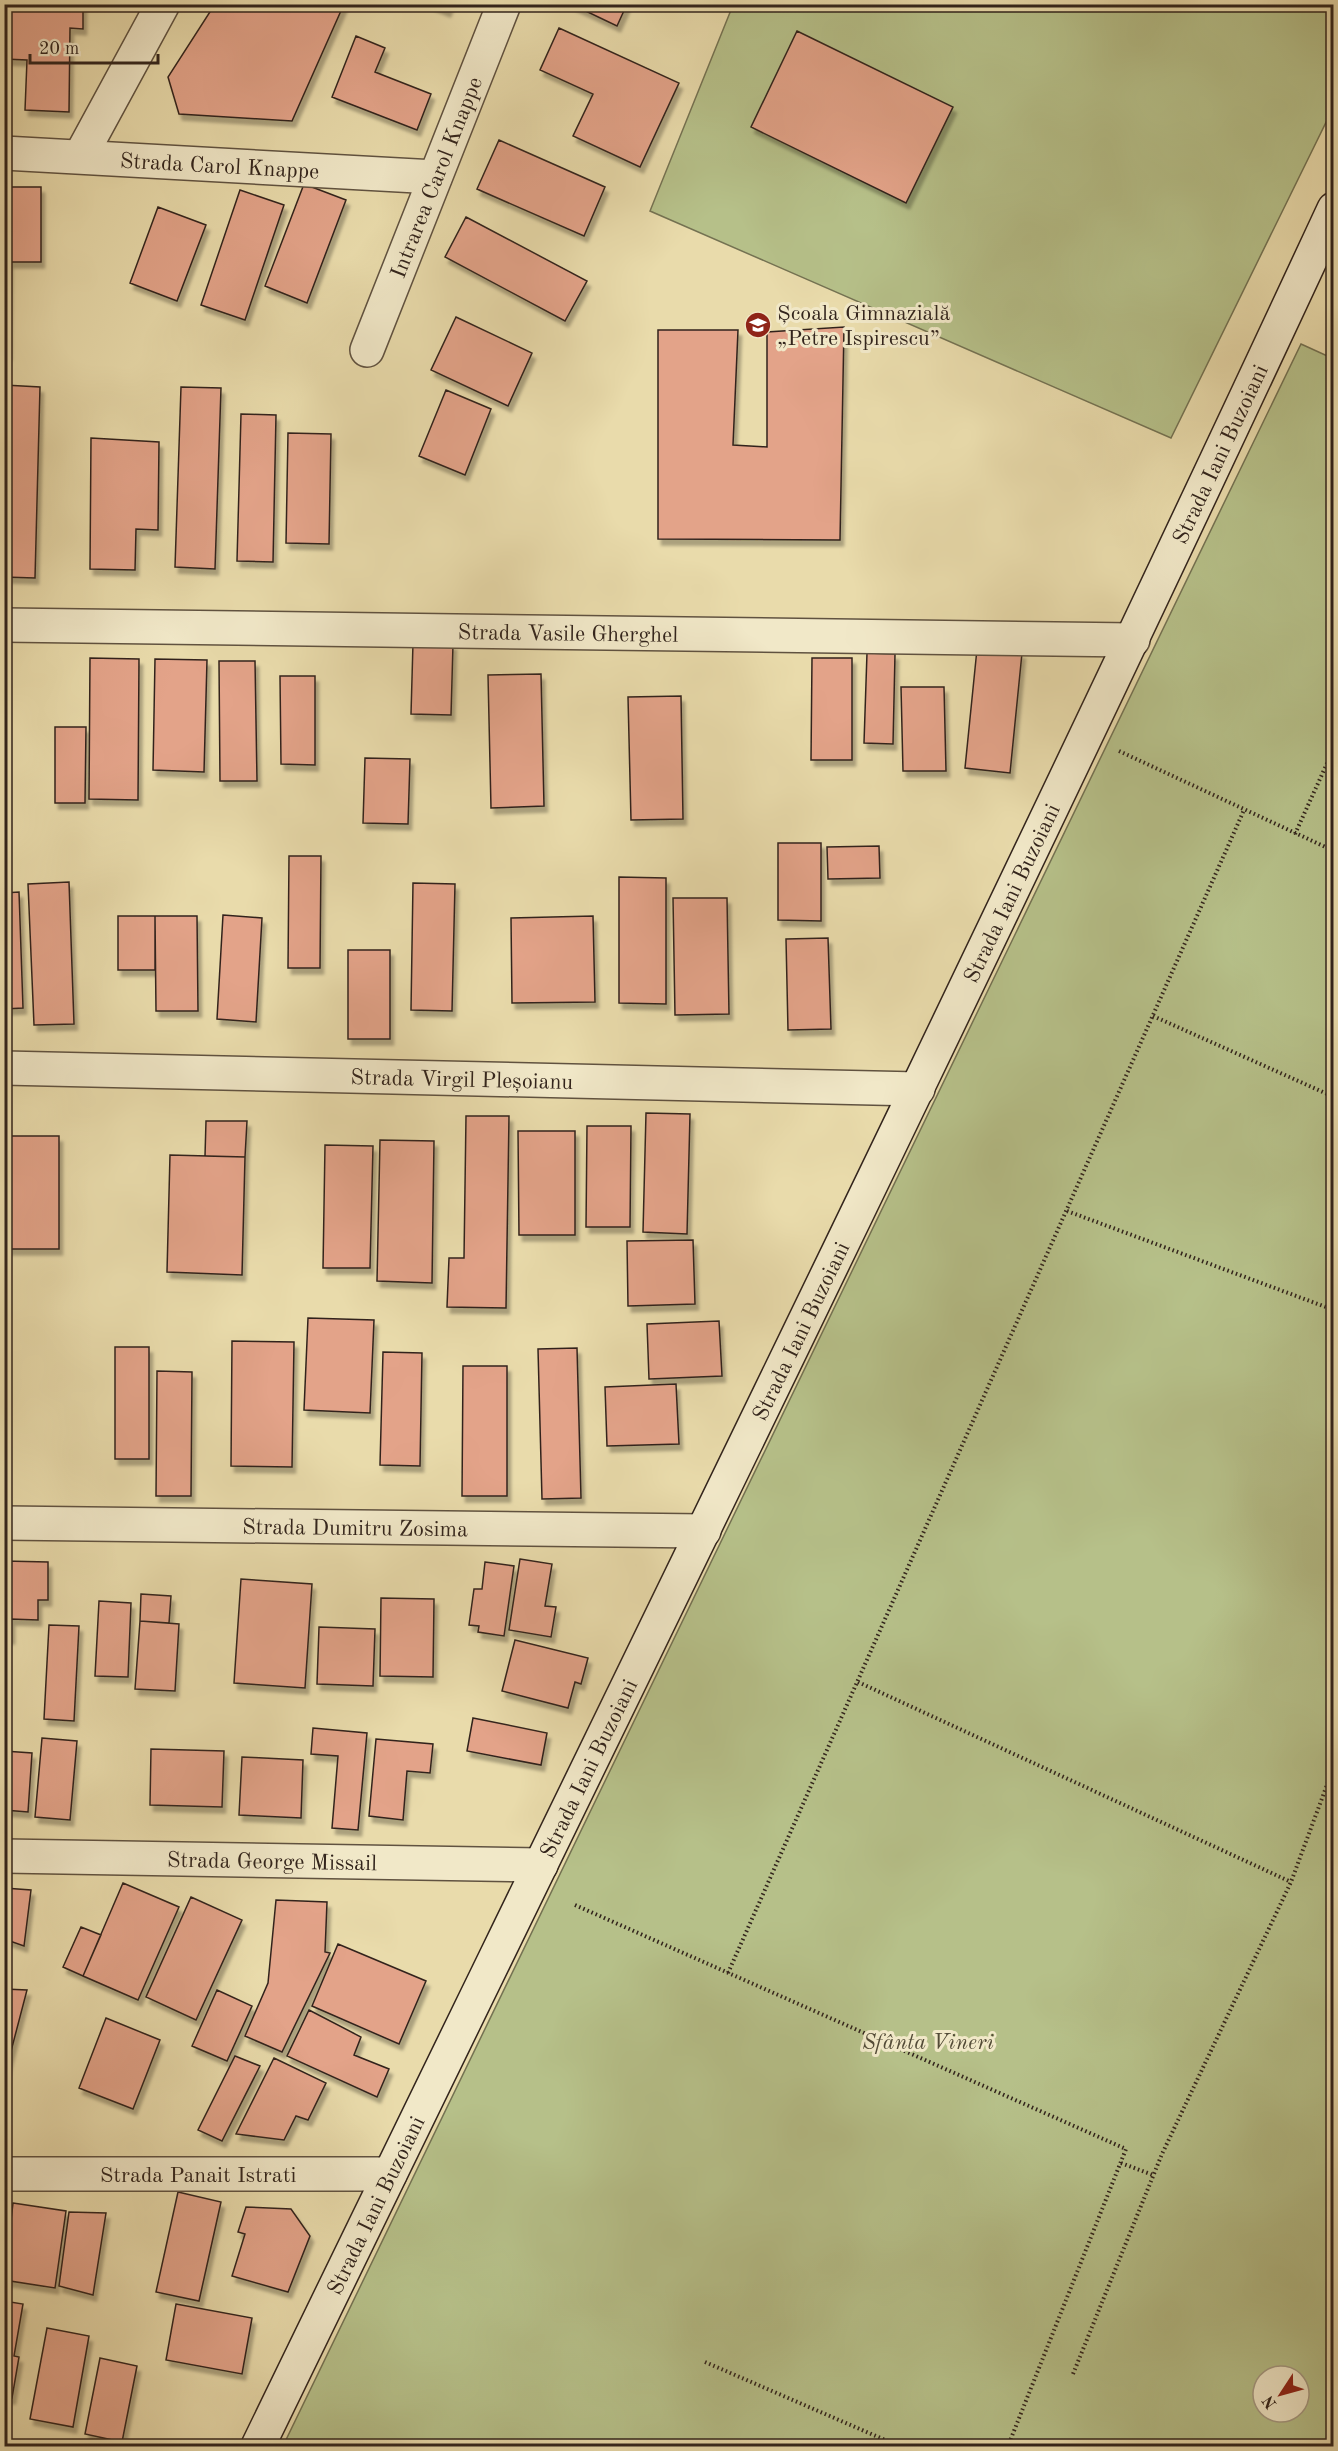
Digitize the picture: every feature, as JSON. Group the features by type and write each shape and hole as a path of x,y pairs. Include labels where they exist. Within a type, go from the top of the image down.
{"street":[{"path":"81,156 163,4"},
{"name":"Intrarea Carol Knappe","path":"367,350 504,4"},
{"name":"Strada Carol Knappe","path":"4,153 435,177"},
{"name":"Strada Iani Buzoiani","path":"258,2446 918,1089 1133,640 1334,209"},
{"name":"Strada Vasile Gherghel","path":"4,625 1133,640"},
{"name":"Strada Virgil Pleșoianu","path":"4,1068 918,1089"},
{"name":"Strada Dumitru Zosima","path":"4,1523 704,1531"},
{"name":"Strada George Missail","path":"4,1856 541,1865"},
{"name":"Strada Panait Istrati","path":"4,2174 390,2174"}],"path":[{"path":"1295,834 1334,748"},
{"path":"1134,759 1334,851"},
{"path":"729,1973 1244,810"},
{"path":"1153,1016 1334,1097"},
{"path":"1067,1211 1334,1310"},
{"path":"858,1682 1291,1882"},
{"path":"1073,2374 1153,2175 1291,1882 1334,1766"},
{"path":"575,1905 1126,2149 1008,2446"},
{"path":"1121,2163 1153,2175"},
{"path":"705,2362 899,2446"}],"green space":[{"path":"733,5 1333,5 1333,108 1171,438 650,211"},
{"name":"Sfânta Vineri","path":"1301,344 1334,359 1333,2446 283,2446"}],"building":[{"path":"4,4 83,4 83,29 70,28 69,112 25,110 27,60 4,59"},
{"path":"215,4 344,4 292,121 179,114 168,77"},
{"path":"430,4 450,4 447,11"},
{"path":"571,4 627,4 617,26"},
{"path":"559,28 679,83 640,167 573,136 593,94 540,70"},
{"path":"797,31 953,107 906,203 751,127"},
{"path":"356,36 385,48 375,72 431,94 417,130 332,97"},
{"path":"499,140 605,187 584,236 477,189"},
{"path":"304,184 346,200 307,303 265,286"},
{"path":"4,187 41,187 41,262 9,262 8,354 4,354"},
{"path":"240,190 284,205 245,320 201,305"},
{"path":"158,207 206,225 177,301 130,283"},
{"path":"466,217 587,281 565,321 445,257"},
{"path":"456,317 532,353 508,406 431,370"},
{"name":"Școala Gimnazială „Petre Ispirescu”","path":"844,327 840,540 658,539 658,330 738,330 733,445 767,447 767,332"},
{"path":"4,385 40,387 35,578 4,577"},
{"path":"181,387 221,388 215,569 175,567"},
{"path":"446,390 491,409 465,475 419,456"},
{"path":"241,414 276,415 273,562 237,561"},
{"path":"288,433 331,434 329,544 286,543"},
{"path":"91,438 159,442 158,530 136,529 135,570 90,569"},
{"path":"413,643 453,644 451,715 411,714"},
{"path":"977,649 1022,653 1010,773 965,768"},
{"path":"867,653 895,654 893,744 864,743"},
{"path":"90,658 139,659 138,800 89,799"},
{"path":"812,658 852,658 852,760 811,760"},
{"path":"155,659 207,660 204,772 153,770"},
{"path":"219,661 255,661 257,781 220,781"},
{"path":"541,674 544,806 491,808 488,675"},
{"path":"280,676 315,676 315,765 281,764"},
{"path":"901,687 944,687 946,771 903,771"},
{"path":"681,696 683,819 631,820 628,697"},
{"path":"55,727 86,727 85,803 55,803"},
{"path":"365,758 410,759 408,824 363,823"},
{"path":"778,843 821,843 821,921 778,920"},
{"path":"879,846 880,878 828,879 827,847"},
{"path":"289,856 321,856 320,968 288,968"},
{"path":"619,877 666,878 666,1004 619,1003"},
{"path":"69,882 74,1024 34,1025 28,884"},
{"path":"413,883 455,884 452,1011 411,1010"},
{"path":"19,892 23,1008 4,1009 4,893"},
{"path":"673,898 727,898 729,1014 675,1015"},
{"path":"223,915 262,918 256,1022 217,1019"},
{"path":"118,916 155,916 155,970 118,970"},
{"path":"155,916 197,916 198,1011 156,1011"},
{"path":"593,916 595,1002 512,1003 511,918"},
{"path":"828,938 831,1029 788,1030 786,939"},
{"path":"348,950 390,950 390,1039 348,1039"},
{"path":"646,1113 690,1114 687,1234 643,1232"},
{"path":"466,1116 509,1116 506,1308 447,1307 449,1258 464,1258"},
{"path":"206,1121 247,1121 245,1157 205,1156"},
{"path":"587,1126 631,1126 630,1227 586,1227"},
{"path":"518,1131 575,1131 575,1235 519,1235"},
{"path":"4,1136 59,1136 59,1249 4,1249"},
{"path":"380,1140 434,1141 432,1283 377,1281"},
{"path":"325,1145 373,1146 370,1268 323,1268"},
{"path":"170,1155 245,1157 242,1275 167,1272"},
{"path":"693,1240 695,1304 628,1306 627,1241"},
{"path":"308,1318 374,1320 370,1413 304,1410"},
{"path":"719,1321 722,1376 649,1379 647,1324"},
{"path":"232,1341 294,1342 292,1467 231,1466"},
{"path":"115,1347 149,1347 149,1459 115,1459"},
{"path":"577,1348 581,1498 542,1499 538,1349"},
{"path":"383,1352 422,1353 420,1466 380,1465"},
{"path":"463,1366 507,1366 507,1496 462,1496"},
{"path":"157,1371 192,1372 191,1496 156,1496"},
{"path":"676,1384 679,1444 607,1446 605,1387"},
{"path":"520,1559 552,1564 545,1606 556,1607 551,1637 509,1630"},
{"path":"4,1561 48,1562 48,1600 38,1600 38,1620 11,1619 11,1638 4,1638"},
{"path":"485,1562 514,1566 504,1636 478,1632 479,1626 469,1625 474,1589 482,1589"},
{"path":"241,1579 312,1584 305,1688 234,1683"},
{"path":"141,1594 171,1596 169,1623 140,1621"},
{"path":"381,1598 434,1599 433,1677 380,1676"},
{"path":"99,1601 131,1603 128,1677 95,1676"},
{"path":"140,1621 179,1624 175,1691 135,1689"},
{"path":"49,1625 79,1626 74,1721 44,1719"},
{"path":"319,1627 375,1629 373,1686 317,1684"},
{"path":"515,1640 588,1658 581,1684 575,1682 568,1708 502,1691"},
{"path":"473,1718 547,1733 541,1765 467,1751"},
{"path":"313,1728 367,1733 358,1830 332,1828 338,1756 311,1754"},
{"path":"42,1738 77,1741 70,1820 35,1817"},
{"path":"376,1739 433,1744 430,1773 407,1771 403,1820 369,1816"},
{"path":"151,1749 224,1751 222,1807 150,1805"},
{"path":"4,1751 32,1753 28,1812 4,1810"},
{"path":"242,1757 303,1760 301,1818 239,1815"},
{"path":"123,1883 179,1907 138,2000 83,1976"},
{"path":"4,1888 31,1890 24,1946 4,1939"},
{"path":"191,1897 242,1920 196,2020 146,1997"},
{"path":"276,1900 327,1902 325,1952 330,1953 282,2052 245,2036 268,1983"},
{"path":"81,1927 101,1935 83,1976 63,1967"},
{"path":"338,1944 426,1981 399,2044 312,2006"},
{"path":"4,1989 27,1990 4,2078"},
{"path":"217,1990 252,2006 227,2061 192,2046"},
{"path":"309,2010 361,2037 354,2055 389,2069 377,2097 287,2056"},
{"path":"106,2018 160,2040 133,2109 79,2088"},
{"path":"235,2056 260,2066 222,2141 198,2130"},
{"path":"274,2058 326,2083 308,2120 296,2116 284,2140 236,2134"},
{"path":"178,2192 221,2202 199,2301 156,2292"},
{"path":"13,2203 66,2211 55,2288 4,2280"},
{"path":"246,2207 291,2209 310,2236 288,2292 232,2276 245,2234 238,2232"},
{"path":"69,2212 106,2213 93,2295 59,2286"},
{"path":"4,2301 23,2304 14,2356 19,2357 12,2398 5,2398 4,2402"},
{"path":"176,2304 252,2318 242,2374 166,2360"},
{"path":"47,2328 89,2336 73,2427 30,2419"},
{"path":"100,2358 137,2366 122,2442 85,2434"}],"place":[{"name":"Școala Gimnazială „Petre Ispirescu”","path":"758,325"}]}
